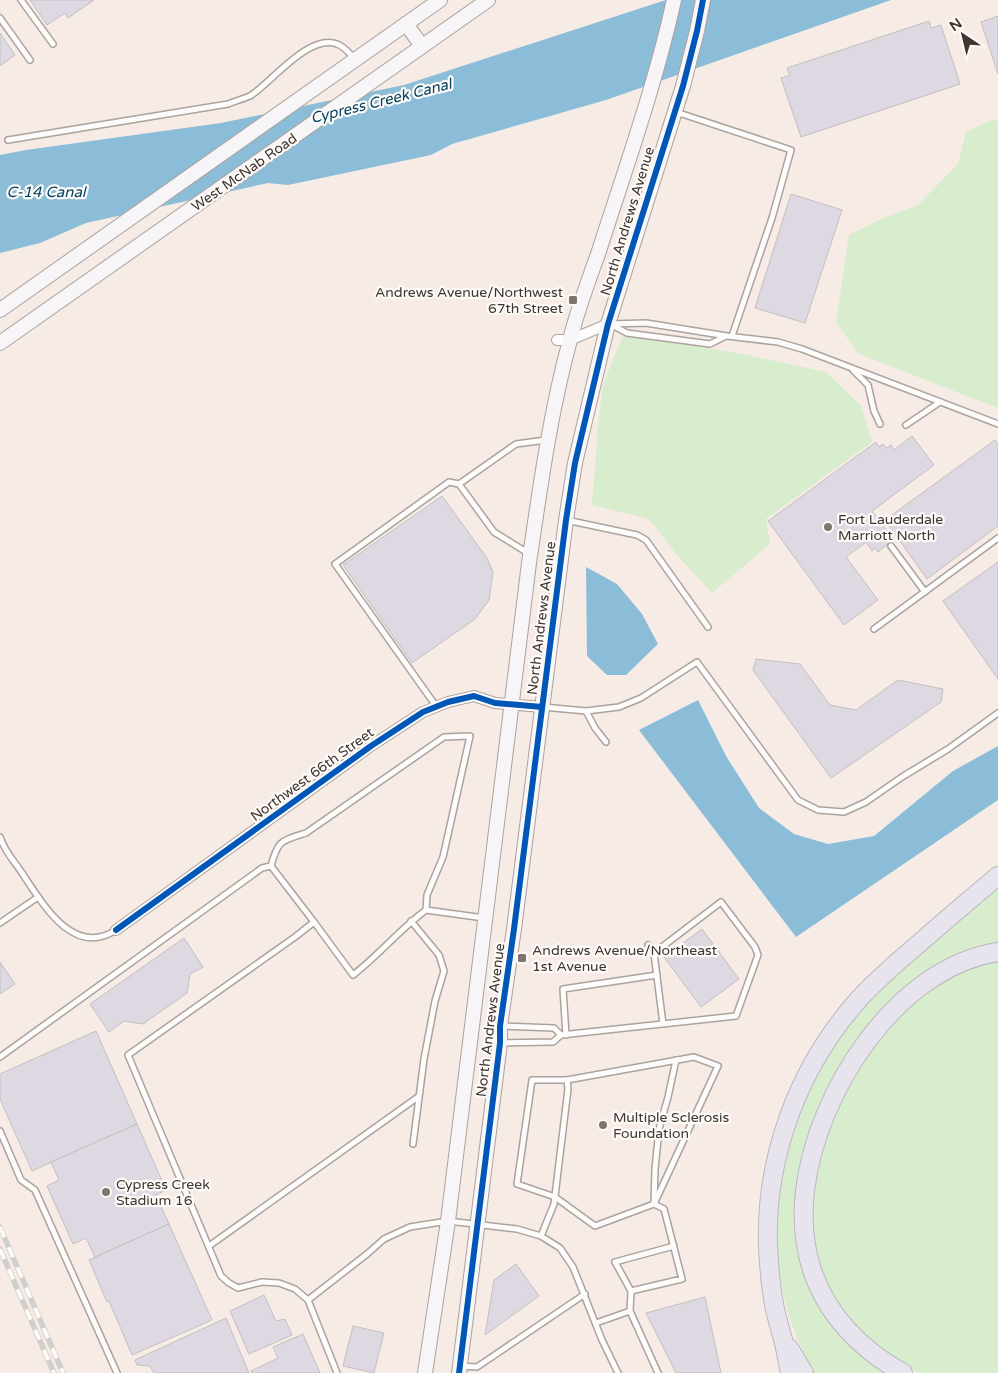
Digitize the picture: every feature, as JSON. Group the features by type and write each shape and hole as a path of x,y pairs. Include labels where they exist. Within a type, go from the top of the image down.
{"highway":[{"path":"790,1373 783,1337 776,1314 769,1271 769,1204 776,1159 789,1116 806,1073 835,1029 859,998 910,951 998,876"},
{"path":"902,1373 870,1352 850,1333 833,1311 812,1271 804,1227 804,1192 810,1160 822,1125 843,1077 852,1061 888,1016 916,990 943,971 973,958 998,952"},
{"path":"783,1337 804,1373"}],"main road":[{"name":"West McNab Road","path":"0,310 440,0"},
{"name":"West McNab Road","path":"0,343 488,0"},
{"name":"North Andrews Avenue","path":"426,1373 448,1221 530,554 563,340 648,97 674,0"},
{"name":"North Andrews Avenue","path":"459,1369 500,1043 500,1026 575,463 608,324 683,86 703,0"},
{"path":"406,24 422,46"}],"street":[{"path":"563,340 608,324"},
{"name":"Northwest 66th Street","path":"116,930 371,746 423,712 448,702 474,696 494,703 542,707"}],"lane":[{"path":"21,0 53,44"},
{"path":"0,18 30,60"},
{"path":"8,140 228,104 250,96 296,56 325,43 336,43 356,60"},
{"path":"608,324 627,333 710,344 729,336 772,218 791,150 675,111"},
{"path":"608,324 646,323 778,342 802,349 998,424"},
{"path":"850,368 868,384 874,411 880,424"},
{"path":"906,425 940,402"},
{"path":"459,484 516,444 548,440"},
{"path":"436,706 334,564 449,482 459,484 494,532 530,554"},
{"path":"566,520 637,535 646,540 708,627"},
{"path":"874,629 998,538"},
{"path":"891,546 925,592"},
{"path":"542,707 586,711 619,707 641,698 696,662 798,800 818,810 844,812 866,802 948,749 998,713"},
{"path":"586,711 595,728 606,742"},
{"path":"271,866 276,848 285,840 306,833 444,736 470,736 444,857 427,895 426,910"},
{"path":"0,837 4,850 21,870 42,904 64,928 84,937 107,935 116,930"},
{"path":"271,866 353,975 412,920 426,910 485,918"},
{"path":"0,1057 262,868 271,866"},
{"path":"0,923 38,897"},
{"path":"500,1043 552,1042 564,1035 736,1016 758,955 755,947 722,902 654,953"},
{"path":"412,920 439,956 444,971 424,1058 413,1144"},
{"path":"314,922 128,1055 222,1276 238,1288 262,1282 279,1283 295,1289 308,1300 337,1373"},
{"path":"648,946 654,953 663,1024"},
{"path":"564,1035 562,989 657,975"},
{"path":"500,1026 554,1028 564,1035"},
{"path":"694,1057 718,1066 654,1204 594,1226 555,1198 517,1184 532,1080 567,1080 694,1057"},
{"path":"654,1204 659,1129 676,1060"},
{"path":"541,1236 554,1204 568,1089 567,1080"},
{"path":"209,1246 418,1097"},
{"path":"0,1131 21,1180 35,1190 117,1373"},
{"path":"632,1291 682,1279 664,1209 654,1204"},
{"path":"308,1300 384,1238 410,1227 448,1221 517,1229 541,1236 560,1248 573,1267 618,1373"},
{"path":"658,1373 630,1311 632,1291 615,1262 674,1246"},
{"path":"459,1369 477,1367 585,1294"},
{"path":"596,1323 630,1311"}],"green space":[{"path":"991,120 998,121 998,408 859,354 836,322 849,235 881,219 918,205 958,164 966,132"},
{"path":"624,334 737,353 826,372 861,406 872,442 766,519 770,544 712,593 677,555 649,519 592,505 603,384"},
{"path":"998,888 998,945 957,957 834,1080 802,1256 889,1373 813,1373 791,1321 782,1288 778,1256 777,1225 785,1162 793,1131 804,1101 834,1045 862,1009 899,973"},
{"path":"998,961 998,1373 919,1373 871,1344 838,1309 817,1264 809,1217 817,1164 836,1107 865,1055 907,1007 935,985 958,972"}],"water":[{"name":"C-14 Canal","path":"666,0 891,0 606,100 452,144 431,155 288,185 268,183 86,223 40,243 0,253 0,155 221,123 404,85"},
{"path":"586,567 617,584 642,614 658,644 626,675 607,675 587,656"},
{"path":"698,700 726,756 759,808 794,834 828,844 874,836 953,771 998,746 998,800 796,937 639,730"}],"building":[{"path":"30,0 94,0 68,18 65,13 47,25"},
{"path":"998,16 998,74 981,22"},
{"path":"929,21 931,28 941,25 960,84 801,137 781,78 790,75 787,68"},
{"path":"0,33 15,55 0,66"},
{"path":"791,194 842,210 805,323 755,308"},
{"name":"Fort Lauderdale Marriott North","path":"912,436 934,465 872,511 888,532 882,537 888,544 878,552 875,548 872,551 866,542 846,557 878,600 844,625 768,521 876,442 879,447 883,444 887,448 891,445 894,450"},
{"path":"995,440 998,445 998,526 927,579 885,520"},
{"path":"442,496 487,558 493,572 489,600 475,619 412,663 343,565"},
{"path":"998,562 998,679 943,601"},
{"path":"756,659 800,664 830,705 856,710 898,680 943,689 941,702 831,778 753,670"},
{"path":"702,929 739,979 701,1007 664,957"},
{"path":"184,938 203,967 190,974 187,993 143,1024 124,1021 109,1032 90,1004"},
{"path":"0,962 15,984 0,994"},
{"path":"96,1031 137,1124 32,1171 0,1099 0,1074"},
{"name":"Cypress Creek Stadium 16","path":"137,1124 166,1190 156,1195 169,1224 95,1257 86,1238 73,1244 47,1186 59,1180 51,1162"},
{"path":"169,1224 212,1320 132,1355 89,1260"},
{"path":"516,1264 539,1296 485,1335 494,1280"},
{"path":"264,1295 276,1321 285,1319 292,1335 249,1354 230,1311"},
{"path":"705,1297 721,1373 676,1373 646,1313"},
{"path":"226,1318 249,1373 154,1373 150,1366 137,1365 135,1360"},
{"path":"353,1326 384,1333 374,1373 343,1366"},
{"path":"303,1334 320,1373 252,1373 251,1371 278,1358 273,1347"}],"railway":[{"path":"0,1227 63,1373"},
{"path":"0,1249 54,1373"}],"cycle path":[{"path":"459,1373 500,1043 500,1026 575,463 608,324 683,86 703,0"},
{"path":"116,930 371,746 423,712 448,702 474,696 495,703 542,707"}],"place":[{"name":"Andrews Avenue/Northwest 67th Street","path":"573,300"},
{"name":"Fort Lauderdale Marriott North","path":"828,527"},
{"name":"Andrews Avenue/Northeast 1st Avenue","path":"522,958"},
{"name":"Multiple Sclerosis Foundation","path":"603,1125"},
{"name":"Cypress Creek Stadium 16","path":"106,1192"}],"water label":[{"name":"Cypress Creek Canal","path":"381,101"}]}
